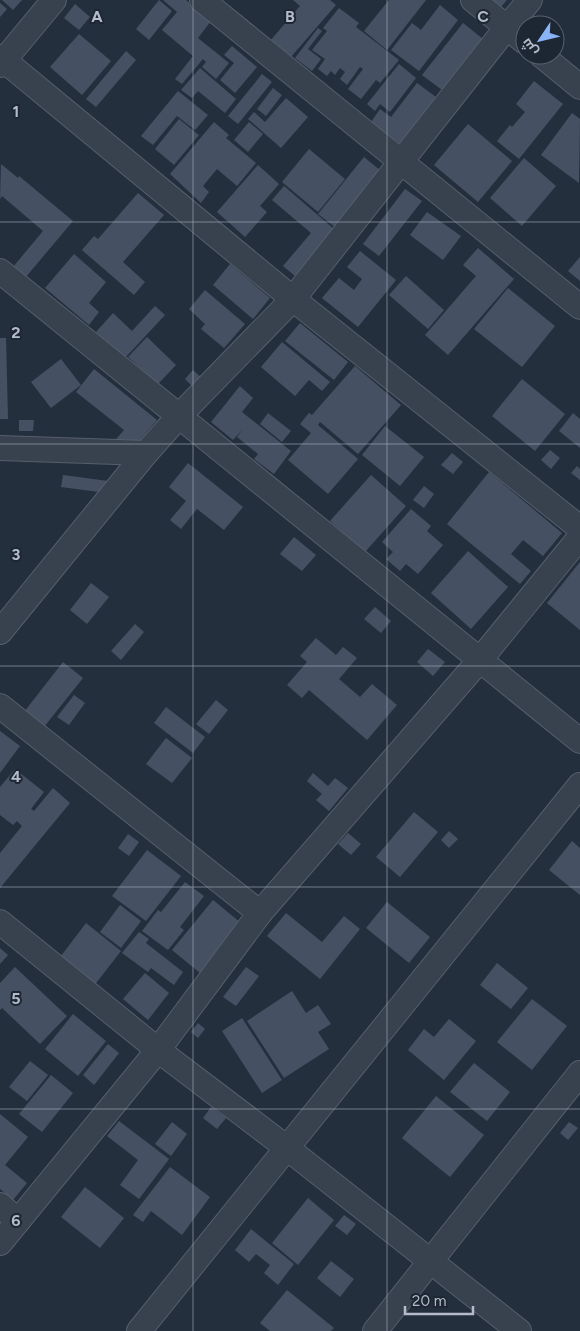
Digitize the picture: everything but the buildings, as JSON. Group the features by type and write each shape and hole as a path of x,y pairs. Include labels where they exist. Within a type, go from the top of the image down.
{"street":[{"path":"54,0 1,61 293,299 580,528"},
{"path":"202,0 580,307"},
{"path":"473,0 515,34"},
{"path":"3,623 179,416 293,299 530,0"},
{"path":"553,65 580,87"},
{"path":"0,271 580,741"},
{"path":"0,448 146,453"},
{"path":"0,1243 158,1050 260,913 479,661 580,537"},
{"path":"0,706 260,913"},
{"path":"139,1331 580,785"},
{"path":"0,922 158,1050 287,1148 519,1331"},
{"path":"375,1331 580,1074"},
{"path":"0,1205 18,1221"}]}
